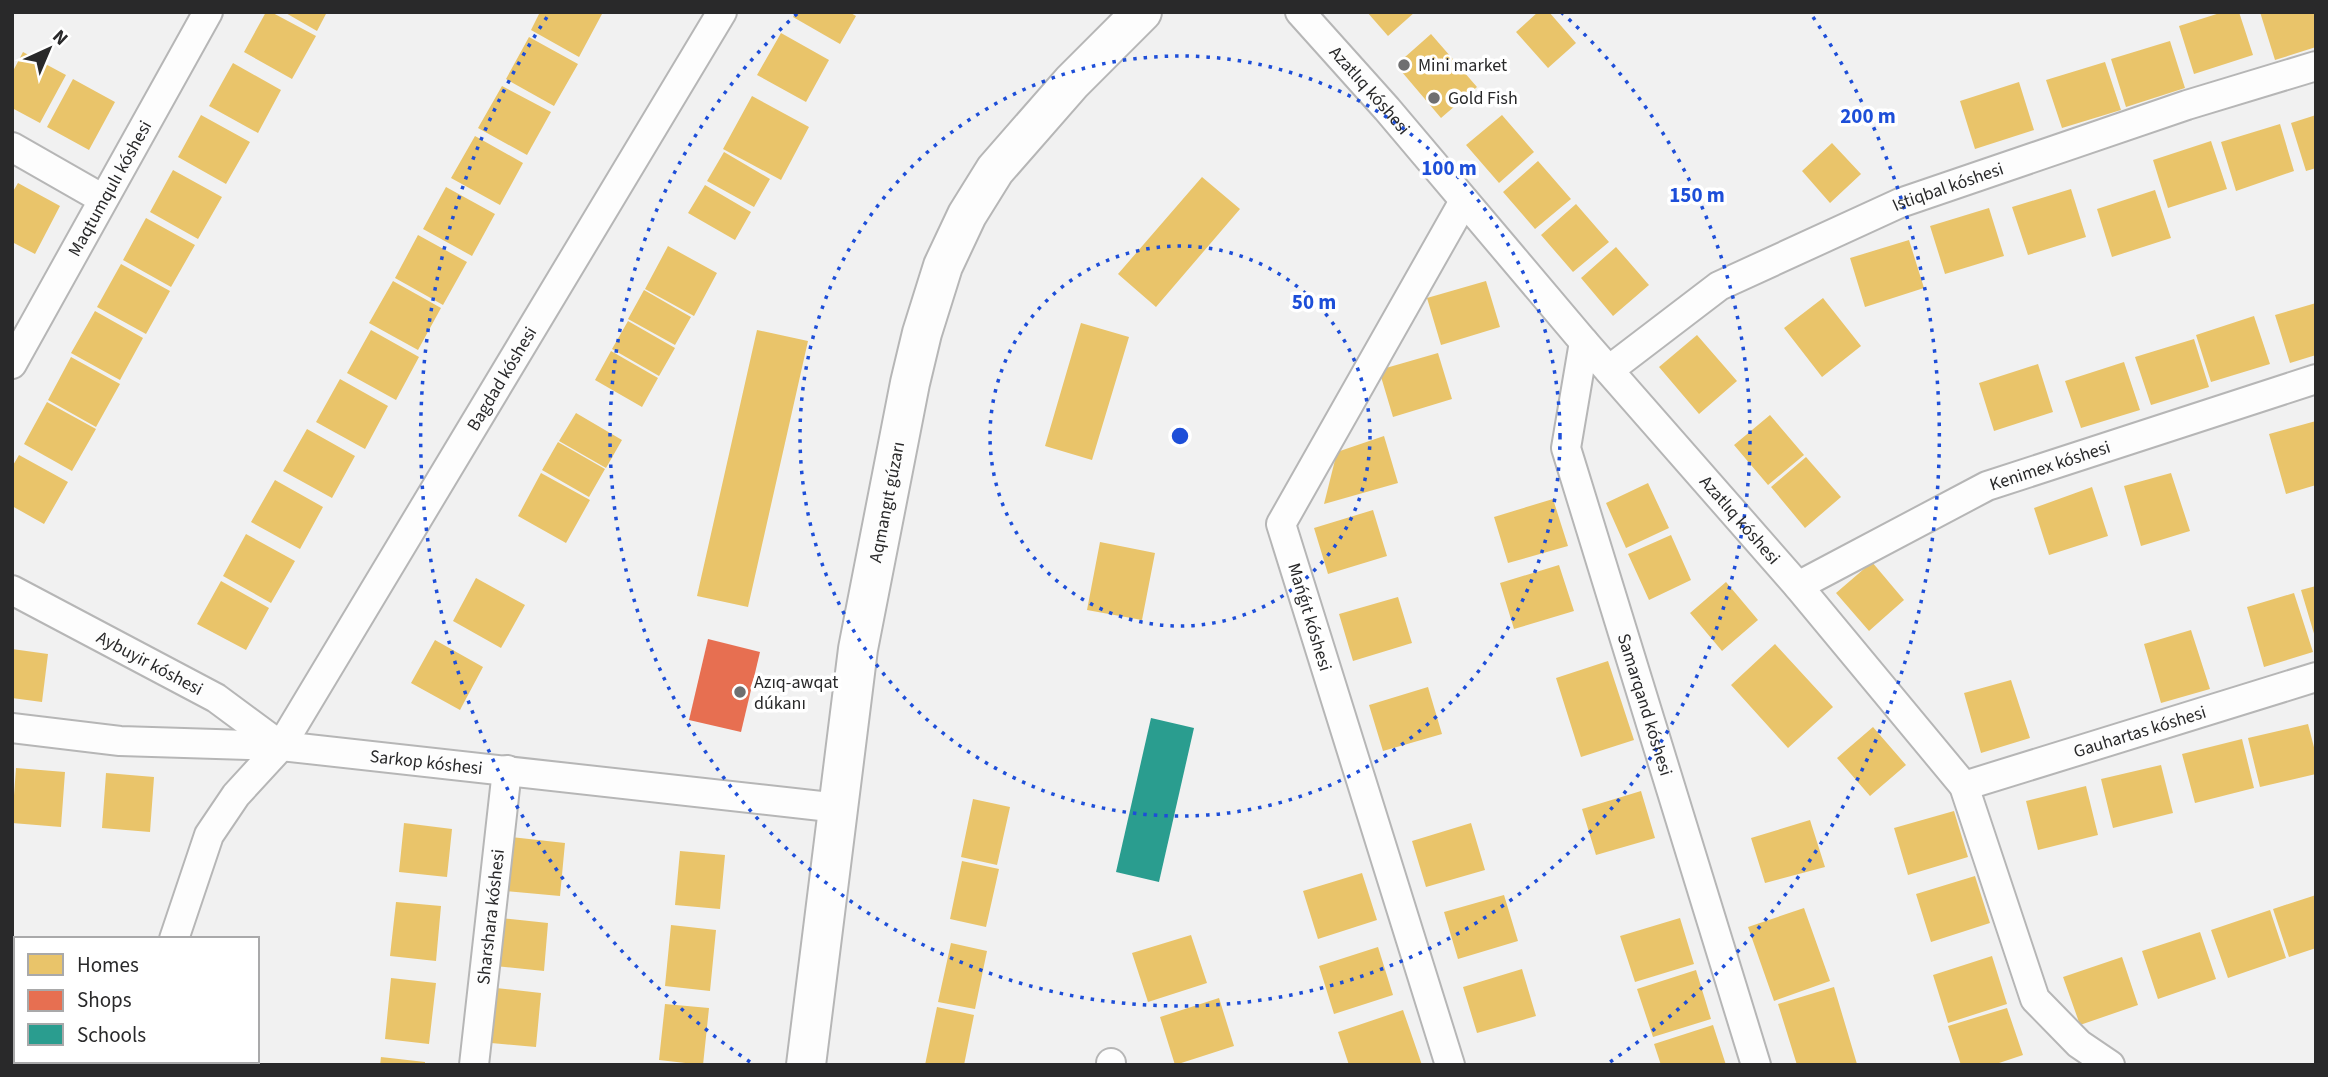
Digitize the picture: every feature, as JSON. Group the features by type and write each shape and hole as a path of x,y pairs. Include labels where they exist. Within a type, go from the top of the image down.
{"street":[{"name":"Maqtumqulı kóshesi","path":"12,364 208,12"},
{"name":"Bagdad kóshesi","path":"175,937 209,835 236,795 281,746 722,12"},
{"name":"Aqmangıt gúzarı","path":"806,1065 863,622 913,371 943,267 967,215 995,170 1072,82 1142,12"},
{"name":"Azatlıq kóshesi","path":"1300,12 1387,109 1584,342 1798,586 1964,786 2035,999 2079,1044 2110,1065"},
{"name":"Istiqbal kóshesi","path":"1609,370 1719,286 1900,203 2187,105 2316,65"},
{"path":"12,147 103,199"},
{"name":"Mańǵıt kóshesi","path":"1450,1065 1281,524 1464,201"},
{"name":"Samarqand kóshesi","path":"1584,342 1566,448 1756,1065"},
{"name":"Kenimex kóshesi","path":"1798,586 1987,486 2316,379"},
{"name":"Aybuyir kóshesi","path":"12,590 216,698 281,746"},
{"name":"Gauhartas kóshesi","path":"1964,786 2316,677"},
{"name":"Sarkop kóshesi","path":"12,728 120,741 281,746 839,808"},
{"name":"Sharshara kóshesi","path":"474,1065 507,770"}],"building: Homes":[{"path":"266,12 271,12 316,36 292,79 244,52"},
{"path":"284,12 327,12 317,31"},
{"path":"540,12 602,14 579,57 531,30"},
{"path":"796,12 849,12 856,16 840,44 793,17"},
{"path":"1367,12 1415,12 1388,36"},
{"path":"1538,12 1549,12 1576,43 1548,68 1516,32"},
{"path":"2223,12 2239,12 2253,55 2194,74 2179,26"},
{"path":"2260,12 2316,12 2316,47 2275,60"},
{"path":"781,33 829,60 806,102 757,75"},
{"path":"1431,34 1477,87 1441,118 1396,65"},
{"path":"529,37 578,64 554,106 506,79"},
{"path":"2170,41 2185,88 2126,107 2111,59"},
{"path":"23,52 66,75 40,123 12,108 12,73"},
{"path":"2105,62 2121,110 2062,128 2046,80"},
{"path":"233,63 281,90 258,133 209,106"},
{"path":"73,79 115,102 89,150 47,127"},
{"path":"2019,82 2034,130 1975,149 1960,101"},
{"path":"502,86 551,112 527,155 478,128"},
{"path":"752,96 809,127 781,180 723,149"},
{"path":"201,115 250,142 226,184 178,157"},
{"path":"1502,115 1534,152 1499,183 1466,145"},
{"path":"2316,115 2316,168 2306,171 2291,123"},
{"path":"2280,124 2294,171 2236,191 2221,142"},
{"path":"475,136 523,163 500,205 451,178"},
{"path":"2211,141 2227,189 2168,208 2153,160"},
{"path":"1832,143 1861,174 1830,203 1802,171"},
{"path":"724,152 770,179 754,207 707,181"},
{"path":"1538,161 1571,199 1535,229 1503,192"},
{"path":"173,170 222,197 198,239 150,212"},
{"path":"1202,177 1240,209 1156,307 1118,274"},
{"path":"18,183 60,206 35,254 12,242 12,193"},
{"path":"705,185 751,212 735,240 688,213"},
{"path":"446,187 495,214 472,256 423,229"},
{"path":"2071,189 2086,237 2028,255 2012,207"},
{"path":"2155,190 2171,238 2112,257 2097,209"},
{"path":"1576,204 1609,242 1573,272 1541,235"},
{"path":"1989,208 2004,256 1945,274 1930,226"},
{"path":"146,218 195,245 171,287 123,260"},
{"path":"418,235 467,262 443,305 395,278"},
{"path":"1909,240 1924,288 1865,307 1850,258"},
{"path":"668,246 717,273 694,316 645,289"},
{"path":"1616,247 1649,285 1613,316 1581,278"},
{"path":"121,264 170,291 146,334 97,307"},
{"path":"393,281 441,308 418,350 369,323"},
{"path":"1486,281 1500,327 1441,345 1427,298"},
{"path":"644,290 691,317 675,345 628,319"},
{"path":"1823,298 1861,346 1822,377 1784,328"},
{"path":"2316,303 2316,355 2290,363 2275,315"},
{"path":"95,311 143,338 120,380 71,353"},
{"path":"2254,316 2270,364 2211,382 2196,335"},
{"path":"628,321 675,348 659,376 612,349"},
{"path":"1081,323 1129,337 1092,460 1045,446"},
{"path":"371,330 419,357 396,400 347,373"},
{"path":"757,330 808,341 748,607 697,596"},
{"path":"1697,335 1737,381 1699,414 1659,367"},
{"path":"2194,339 2209,387 2151,405 2135,357"},
{"path":"611,351 658,378 642,407 595,380"},
{"path":"1438,353 1452,399 1393,417 1379,370"},
{"path":"71,357 120,384 96,427 48,400"},
{"path":"2124,362 2140,410 2081,428 2065,381"},
{"path":"2038,364 2053,412 1994,431 1979,383"},
{"path":"340,379 388,406 365,449 316,422"},
{"path":"47,402 96,429 72,471 24,444"},
{"path":"576,413 622,440 606,468 559,441"},
{"path":"1770,415 1804,455 1768,485 1734,445"},
{"path":"2316,421 2316,485 2286,494 2269,434"},
{"path":"307,429 355,456 332,498 283,471"},
{"path":"1384,436 1398,483 1324,504 1337,452"},
{"path":"558,442 605,469 589,497 542,470"},
{"path":"19,455 68,482 44,524 12,506 12,467"},
{"path":"1806,457 1841,497 1805,528 1771,487"},
{"path":"541,473 590,500 566,543 518,516"},
{"path":"2171,473 2190,531 2141,546 2124,486"},
{"path":"275,480 323,507 300,549 251,522"},
{"path":"1648,483 1669,528 1626,548 1606,503"},
{"path":"2092,487 2108,536 2049,555 2034,508"},
{"path":"1553,499 1568,546 1508,563 1494,517"},
{"path":"1373,510 1387,556 1328,574 1314,528"},
{"path":"246,534 295,561 271,603 223,576"},
{"path":"1671,535 1691,580 1649,600 1628,554"},
{"path":"1100,542 1155,553 1142,620 1087,610"},
{"path":"1872,562 1904,600 1869,631 1836,593"},
{"path":"1559,565 1574,611 1514,629 1500,583"},
{"path":"476,578 525,605 501,648 453,621"},
{"path":"221,581 269,608 246,650 197,624"},
{"path":"1726,582 1758,620 1722,651 1690,613"},
{"path":"2316,586 2316,637 2315,637 2301,590"},
{"path":"2294,593 2313,652 2264,667 2247,607"},
{"path":"1398,597 1412,643 1353,661 1339,614"},
{"path":"2191,630 2210,689 2161,703 2144,644"},
{"path":"435,640 483,667 460,710 411,683"},
{"path":"1775,644 1833,707 1788,748 1731,685"},
{"path":"12,649 48,654 42,702 12,698"},
{"path":"1608,661 1634,740 1581,757 1556,678"},
{"path":"2011,680 2030,738 1981,753 1964,693"},
{"path":"1428,687 1442,734 1383,751 1369,705"},
{"path":"2308,724 2316,755 2316,774 2260,787 2248,738"},
{"path":"1873,727 1906,765 1870,796 1837,758"},
{"path":"2242,739 2254,788 2195,803 2182,754"},
{"path":"2161,765 2173,813 2113,828 2101,779"},
{"path":"16,768 65,772 61,827 12,823"},
{"path":"106,773 154,777 150,832 102,828"},
{"path":"2086,786 2098,835 2038,850 2026,801"},
{"path":"1641,791 1655,838 1596,855 1582,809"},
{"path":"973,799 1010,807 997,865 961,857"},
{"path":"1954,811 1968,857 1908,875 1894,828"},
{"path":"1810,820 1825,867 1765,883 1751,838"},
{"path":"404,823 452,829 447,877 399,872"},
{"path":"1471,823 1485,870 1426,887 1412,841"},
{"path":"511,837 565,843 560,896 505,891"},
{"path":"680,851 725,855 720,909 675,905"},
{"path":"962,861 999,869 986,927 950,919"},
{"path":"1362,873 1377,920 1318,939 1303,891"},
{"path":"1975,876 1990,923 1931,942 1916,894"},
{"path":"1504,895 1518,941 1458,959 1444,912"},
{"path":"2316,895 2316,948 2289,957 2273,909"},
{"path":"396,902 441,906 436,961 390,956"},
{"path":"1804,908 1830,981 1774,1001 1748,927"},
{"path":"2270,910 2286,958 2228,978 2211,930"},
{"path":"500,918 548,923 544,971 495,966"},
{"path":"1680,918 1694,964 1635,982 1620,936"},
{"path":"671,925 716,930 710,991 665,986"},
{"path":"2200,932 2216,979 2158,999 2142,951"},
{"path":"1191,935 1207,983 1148,1002 1132,953"},
{"path":"951,943 987,951 975,1009 938,1002"},
{"path":"1378,947 1393,995 1334,1014 1319,966"},
{"path":"1992,956 2007,1004 1948,1023 1933,975"},
{"path":"2122,957 2138,1005 2080,1025 2063,977"},
{"path":"1522,969 1536,1016 1477,1033 1463,987"},
{"path":"1696,970 1711,1019 1653,1037 1637,989"},
{"path":"391,978 436,983 429,1044 385,1039"},
{"path":"1834,987 1857,1064 1797,1065 1778,1004"},
{"path":"496,988 541,993 536,1047 491,1043"},
{"path":"1219,998 1234,1046 1175,1065 1160,1017"},
{"path":"665,1004 709,1008 703,1065 659,1060"},
{"path":"937,1007 974,1015 964,1065 925,1065"},
{"path":"2007,1008 2023,1055 1993,1065 1961,1065 1948,1026"},
{"path":"1403,1010 1422,1065 1349,1065 1338,1032"},
{"path":"14,1021 14,1063 35,1065 12,1065"},
{"path":"1713,1025 1726,1065 1661,1065 1654,1044"},
{"path":"381,1057 425,1062 425,1065 380,1065"},
{"path":"206,1063 251,1063 251,1065"}],"building: Shops":[{"path":"708,639 760,652 741,732 689,720"}],"building: Schools":[{"path":"1151,718 1194,728 1159,882 1116,872"}],"place":[{"name":"Mini market","path":"1404,65"},
{"name":"Gold Fish","path":"1434,98"},
{"name":"Azıq-awqat dúkanı","path":"740,692"}]}
